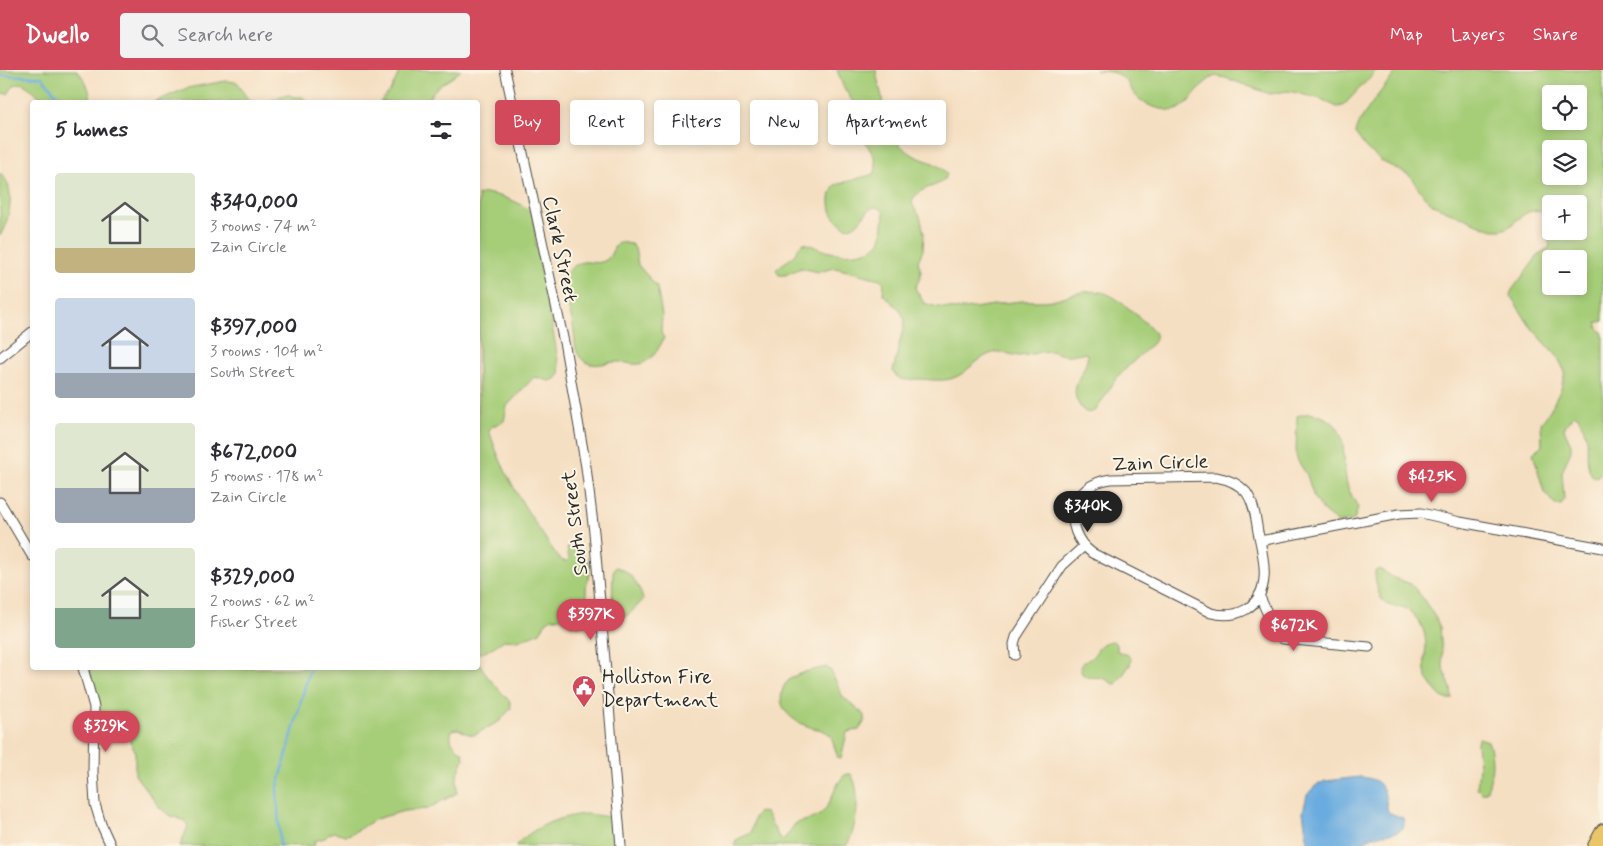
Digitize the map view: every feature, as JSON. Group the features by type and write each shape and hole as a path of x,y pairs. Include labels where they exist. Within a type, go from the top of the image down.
{"main road":[{"path":"1595,846 1603,832"}],"street":[{"name":"Clark Street","path":"504,70 565,347 581,435"},
{"path":"0,358 30,334"},
{"name":"South Street","path":"581,435 594,532 621,846"},
{"name":"Zain Circle","path":"1084,546 1077,538 1074,527 1074,513 1076,503 1089,486 1111,479 1216,477 1232,481 1240,486 1250,499 1260,541 1264,584 1259,595"},
{"path":"0,502 30,553"},
{"path":"1260,541 1399,514 1421,513 1603,548"},
{"path":"1015,655 1014,644 1016,637 1051,581 1062,566 1084,546 1096,556 1211,613 1236,614 1251,606 1259,595 1276,632 1283,639 1369,647"},
{"path":"84,670 94,707 94,799 101,824 111,846"}],"green space":[{"path":"0,70 77,70 87,85 91,100 42,100 34,91 22,83 14,85 8,94 0,93"},
{"path":"400,70 461,70 437,88 429,100 382,100 391,90"},
{"path":"837,70 876,70 882,100 852,100 843,86"},
{"path":"1095,70 1377,70 1343,106 1337,107 1321,99 1287,91 1270,94 1226,78 1215,76 1209,79 1184,106 1172,111 1146,104 1136,96 1121,76"},
{"path":"1398,70 1603,70 1603,321 1596,323 1603,333 1603,471 1598,476 1593,477 1590,473 1586,434 1578,416 1573,415 1564,429 1571,444 1571,450 1562,472 1564,500 1561,505 1555,505 1544,492 1533,453 1542,446 1541,423 1561,389 1565,372 1557,356 1530,326 1510,295 1542,252 1542,295 1587,295 1587,250 1545,250 1550,247 1548,240 1587,240 1587,195 1542,195 1542,211 1526,213 1509,227 1498,230 1490,229 1435,206 1425,197 1409,175 1383,162 1366,148 1355,133 1361,120"},
{"path":"226,81 237,82 245,96 250,100 159,100 187,88"},
{"path":"287,94 294,97 303,97 306,100 272,100"},
{"path":"867,145 900,145 917,157 937,165 947,174 941,182 921,191 912,201 920,216 924,233 923,250 918,261 921,272 915,288 924,303 937,307 962,309 1009,302 1048,301 1083,292 1095,291 1111,296 1121,302 1147,324 1156,336 1156,340 1118,376 1096,410 1085,412 1077,401 1076,386 1087,360 1087,354 1081,353 1064,355 1049,351 1019,356 996,352 984,357 953,378 943,380 903,380 893,371 905,320 900,310 883,294 884,283 880,279 835,268 818,272 801,268 785,275 779,275 776,270 791,258 804,243 830,252 843,254 858,253 872,249 877,245 881,240 884,212 877,207 872,208 857,224 852,227 846,227 834,216 830,203 830,196 835,185 874,174 876,169 875,158"},
{"path":"0,173 9,186 10,203 7,221 0,236"},
{"path":"485,193 503,197 526,208 532,214 560,374 556,379 550,381 534,377 507,406 504,421 489,430 510,480 528,512 558,557 563,561 569,559 567,548 569,546 587,560 590,572 586,591 590,614 588,622 579,626 572,625 561,618 552,618 547,621 540,632 518,641 504,640 480,653 480,194"},
{"path":"620,242 631,244 635,248 638,265 657,287 662,315 661,333 664,338 654,354 642,363 614,362 589,364 580,357 577,351 573,324 562,279 568,271 580,263 606,260"},
{"path":"1309,413 1332,422 1338,429 1343,446 1347,483 1358,508 1354,520 1338,523 1324,512 1314,498 1307,475 1298,461 1296,455 1297,416"},
{"path":"615,567 625,571 634,579 643,600 634,610 616,620 612,609 613,572"},
{"path":"1380,569 1394,578 1411,584 1435,617 1440,627 1443,667 1451,689 1452,699 1439,695 1426,675 1426,645 1420,622 1408,610 1388,605 1381,598 1376,584 1375,571"},
{"path":"1113,641 1117,645 1117,651 1128,655 1131,659 1130,665 1116,684 1104,679 1085,676 1081,671 1081,665 1096,653 1100,646"},
{"path":"480,664 487,676 510,702 511,708 500,721 474,735 458,729 452,730 452,741 463,753 464,759 457,776 457,793 427,809 404,811 376,819 351,834 346,835 334,832 325,838 314,841 315,846 180,846 188,826 185,821 169,815 160,808 135,775 135,752 128,737 126,712 100,716 89,670 480,670"},
{"path":"826,667 831,671 843,697 865,715 865,721 859,730 847,732 841,759 838,758 831,736 823,730 796,721 787,714 781,698 784,686 793,677"},
{"path":"1479,738 1488,741 1492,760 1486,792 1481,793 1477,789 1479,766 1477,743"},
{"path":"846,774 851,774 854,781 857,810 853,830 846,846 734,846 736,840 751,833 755,816 759,812 766,813 780,839 785,838 795,824 815,818 821,814 839,782"},
{"path":"587,814 610,817 613,846 515,846 531,833 548,823 567,817"}],"water":[{"path":"1360,777 1369,778 1379,783 1384,792 1388,812 1403,818 1404,823 1401,830 1376,836 1351,846 1308,846 1303,812 1307,795 1315,786 1325,781"}],"waterway":[{"path":"0,75 42,77 61,100"},
{"path":"280,846 277,790 309,670"}],"place":[{"name":"Holliston Fire Department","path":"584,708"}]}
